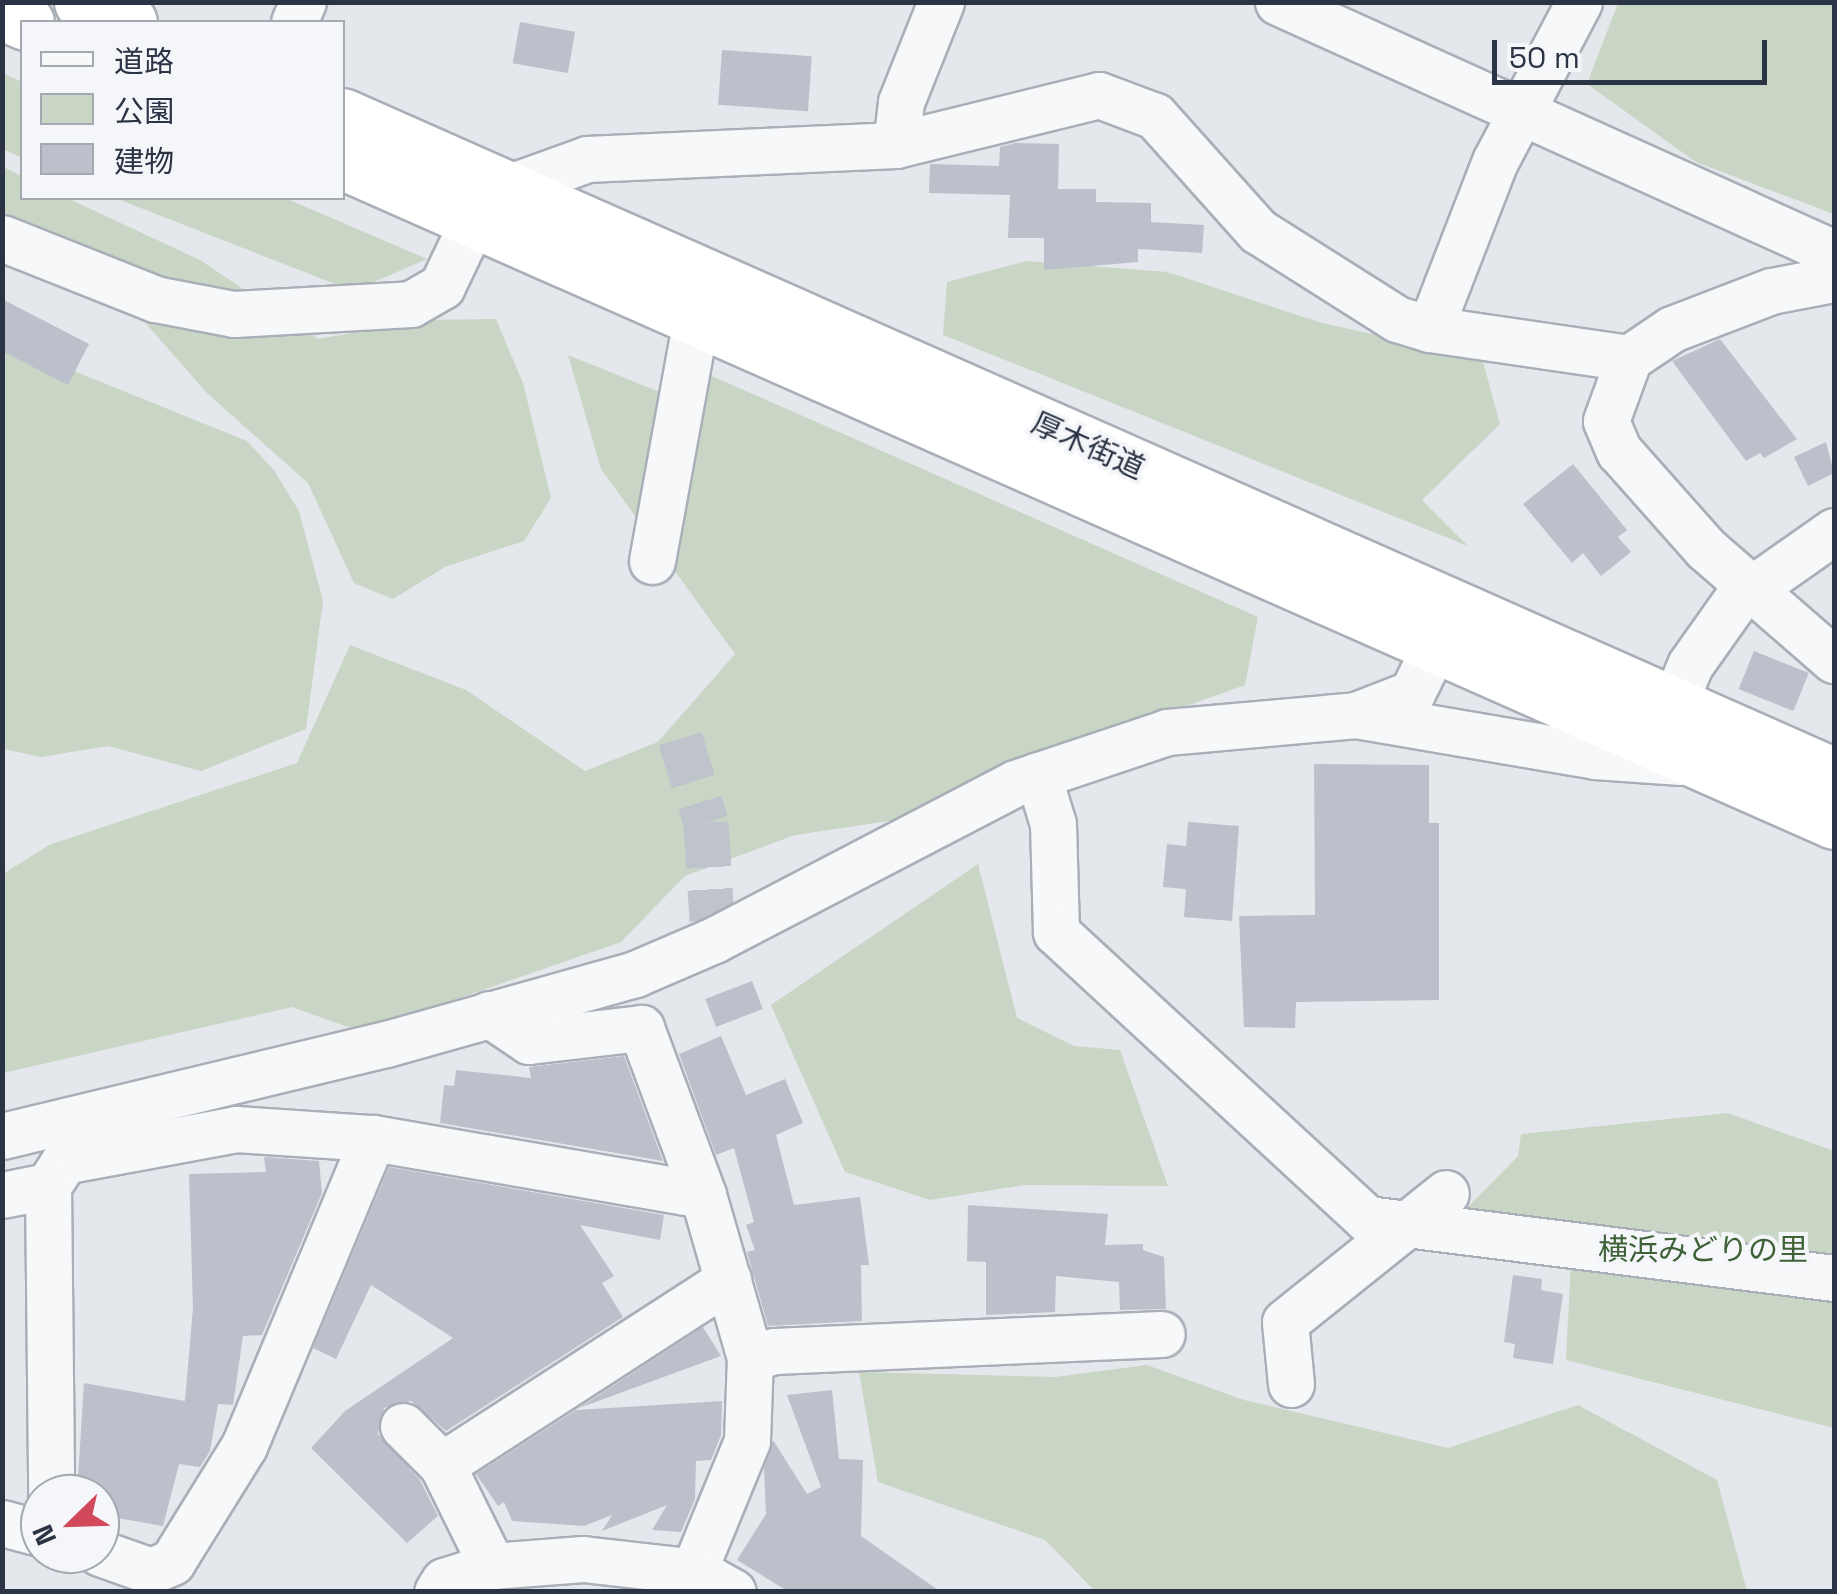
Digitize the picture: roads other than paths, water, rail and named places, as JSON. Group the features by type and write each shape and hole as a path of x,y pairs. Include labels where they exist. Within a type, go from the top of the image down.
{"highway":[{"path":"82,2 123,20"},
{"name":"厚木街道","path":"345,118 696,318 1444,628 1673,706 1834,776"},
{"name":"厚木街道","path":"345,162 490,203 1444,628 1703,764 1834,821"}],"street":[{"path":"896,145 901,102 941,2"},
{"path":"1278,2 1834,253"},
{"path":"1430,329 1520,111 1579,2"},
{"path":"2,238 186,308 234,314 411,304 451,273 490,203 587,159 896,145 1076,96 1124,100 1154,116 1258,232 1397,319 1430,329 1629,358 1710,313 1834,279"},
{"path":"652,561 696,318"},
{"path":"1629,358 1606,421 1619,451 1705,548 1834,660"},
{"path":"1673,706 1690,666 1736,600 1834,531"},
{"path":"1356,715 1412,694 1444,628"},
{"path":"2,1136 635,974 714,930 1038,775 1168,732 1356,715 1595,756 1703,764"},
{"path":"1038,775 1053,824 1056,932 1367,1219 1402,1228 1834,1278"},
{"path":"438,1592 444,1581 492,1566 583,1559 705,1585 747,1441 750,1358 703,1194 640,1028 529,1041 489,1014"},
{"path":"51,1474 48,1186 64,1161 236,1129 373,1138 703,1194"},
{"path":"120,1560 151,1571 172,1562 244,1446 373,1138"},
{"path":"2,1196 48,1186"},
{"path":"1292,1384 1285,1322 1446,1193"},
{"path":"442,1465 728,1280"},
{"path":"750,1358 774,1351 1162,1334"},
{"path":"403,1426 442,1465 492,1566"}],"tunnel":[{"path":"680,738 706,822 712,920"}],"park label":[{"name":"横浜みどりの里","path":"1703,1250"}]}
